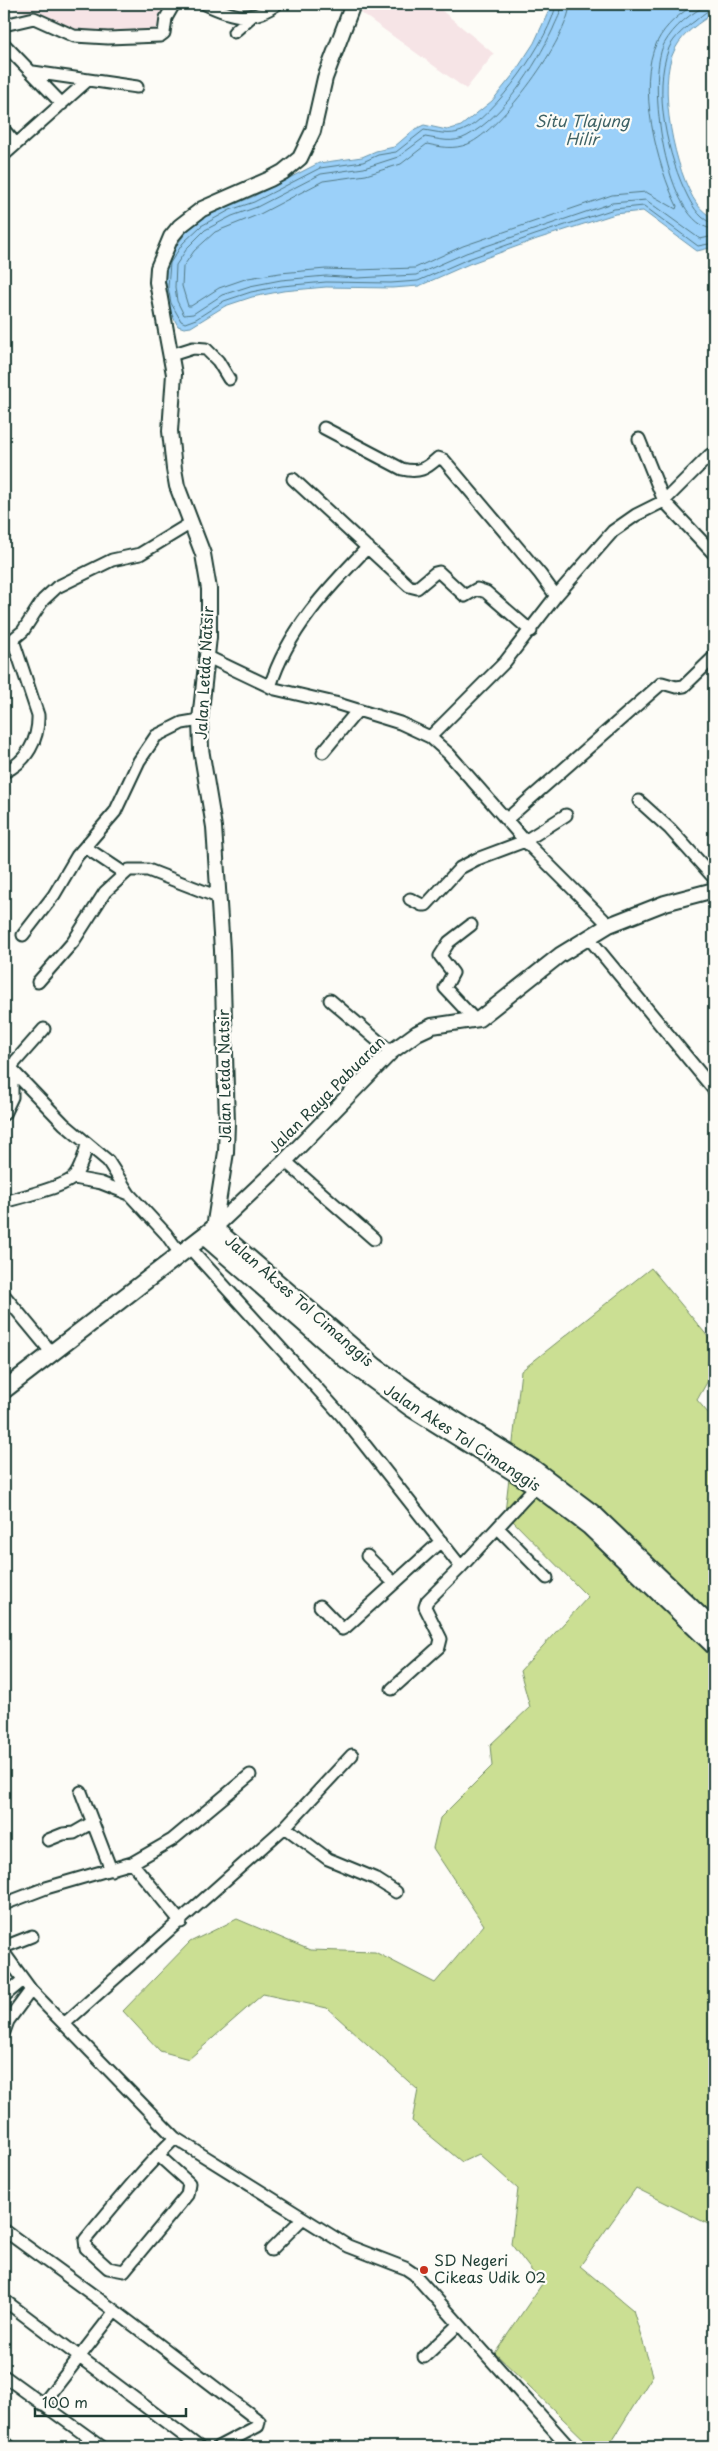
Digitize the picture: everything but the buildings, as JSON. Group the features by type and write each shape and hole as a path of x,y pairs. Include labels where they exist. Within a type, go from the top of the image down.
{"main road":[{"path":"4,1388 209,1232"},
{"name":"Jalan Akes Tol Cimanggis","path":"209,1232 353,1364 411,1408 536,1486 589,1526 714,1646"},
{"name":"Jalan Akses Tol Cimanggis","path":"209,1232 376,1367 418,1397 534,1469 595,1514 714,1629"}],"street":[{"path":"4,25 34,18 74,36 108,38 160,36 164,33 166,18 174,4"},
{"path":"206,4 229,15 252,16 266,12 277,4"},
{"name":"Jalan Letda Natsir","path":"209,1232 226,1152 227,1123 224,1010 214,827 201,749 200,720 208,657 210,604 208,573 177,486 170,447 174,384 171,355 157,282 158,268 166,247 180,226 202,209 270,179 300,158 313,131 325,78 353,4"},
{"path":"234,32 252,16"},
{"path":"4,44 62,104"},
{"path":"32,72 136,87"},
{"path":"4,155 87,81"},
{"path":"4,130 16,144"},
{"path":"171,355 193,348 206,350 218,361 229,379"},
{"path":"324,428 402,469 413,472 424,470 438,458 444,460 540,574 556,596"},
{"path":"639,439 664,501 714,554"},
{"path":"430,737 491,678 531,631 556,596 614,531 636,515 664,501 710,455"},
{"path":"293,479 410,586 417,588 435,573 440,572 465,596 478,590 486,592 531,631"},
{"path":"4,647 23,632 43,600 57,587 112,560 140,554 190,523"},
{"path":"270,687 285,652 313,607 368,547"},
{"path":"4,772 24,757 35,739 38,726 38,714 14,640"},
{"path":"208,657 270,687 400,723 430,737 449,754 526,841 609,925"},
{"path":"507,820 662,683 676,687 684,686 714,657"},
{"path":"323,752 358,710"},
{"path":"23,935 50,902 77,856 119,805 139,761 156,736 182,723 200,720"},
{"path":"639,800 670,829 714,878"},
{"path":"410,899 426,905 460,868 477,859 526,841 566,816"},
{"path":"85,847 124,873"},
{"path":"38,982 74,942 100,899 124,873 135,869 148,870 218,897"},
{"name":"Jalan Raya Pabuaran","path":"209,1232 285,1161 391,1052 417,1033 432,1026 475,1020 485,1015 560,955 609,925 665,903 714,890"},
{"path":"471,925 449,942 440,956 453,973 445,988 475,1020"},
{"path":"588,937 714,1090"},
{"path":"330,1000 391,1052"},
{"path":"4,1114 13,1092 12,1070 21,1053 44,1029"},
{"path":"12,1070 86,1144 108,1161 129,1194 342,1416 461,1567"},
{"path":"74,1178 86,1153 86,1144"},
{"path":"285,1161 374,1239"},
{"path":"4,1202 44,1191 74,1178 101,1183 129,1194"},
{"path":"4,1295 52,1353"},
{"path":"392,1688 439,1647 441,1639 425,1608 427,1601 536,1486"},
{"path":"498,1528 547,1578"},
{"path":"320,1606 342,1629 441,1540"},
{"path":"367,1556 394,1583"},
{"path":"64,2024 285,1828 352,1755"},
{"path":"4,1904 46,1888 132,1863 172,1840 250,1775"},
{"path":"81,1792 112,1870"},
{"path":"48,1840 63,1834 74,1833 93,1822"},
{"path":"285,1828 328,1859 374,1878 396,1892"},
{"path":"132,1863 181,1922"},
{"path":"4,1947 32,1936"},
{"path":"4,1954 31,1990 175,2138 348,2246 405,2268 569,2447"},
{"path":"4,1996 22,1980"},
{"path":"4,2032 8,2021 31,1990"},
{"path":"158,2154 189,2182 187,2194 124,2271 108,2268 86,2248 85,2240 158,2154 175,2138"},
{"path":"271,2250 303,2218"},
{"path":"4,2230 115,2311 259,2421 258,2426 218,2447"},
{"path":"4,2300 199,2447"},
{"path":"42,2405 115,2311"},
{"path":"424,2356 458,2324"},
{"path":"4,2376 102,2447"},
{"path":"4,2441 10,2447"}],"shaded area":[{"path":"5,4 172,4 153,33 89,37"},
{"path":"351,4 434,4 494,54 466,89"}],"green space":[{"path":"651,1268 714,1344 714,1370 697,1400 714,1420 714,2227 636,2188 580,2266 633,2310 653,2375 608,2447 592,2447 495,2353 542,2284 511,2244 518,2189 479,2154 462,2162 412,2121 418,2090 327,2008 263,1994 189,2059 160,2051 123,2011 190,1942 237,1919 310,1950 375,1952 435,1983 484,1925 433,1848 440,1818 492,1766 490,1745 530,1707 520,1671 588,1597 505,1513 521,1371"}],"water":[{"name":"Situ Tlajung Hilir","path":"552,4 714,4 714,13 687,33 675,49 667,83 668,105 675,150 689,190 699,206 714,219 714,247 697,251 643,211 615,214 537,239 469,264 419,286 392,288 326,287 283,291 252,297 225,306 191,327 184,328 178,326 166,304 163,288 165,261 188,230 206,216 252,197 319,163 362,157 376,151 394,147 415,129 424,125 447,130 461,126 492,101 513,75 534,43"}],"place":[{"name":"SD Negeri Cikeas Udik 02","path":"424,2270"}]}
